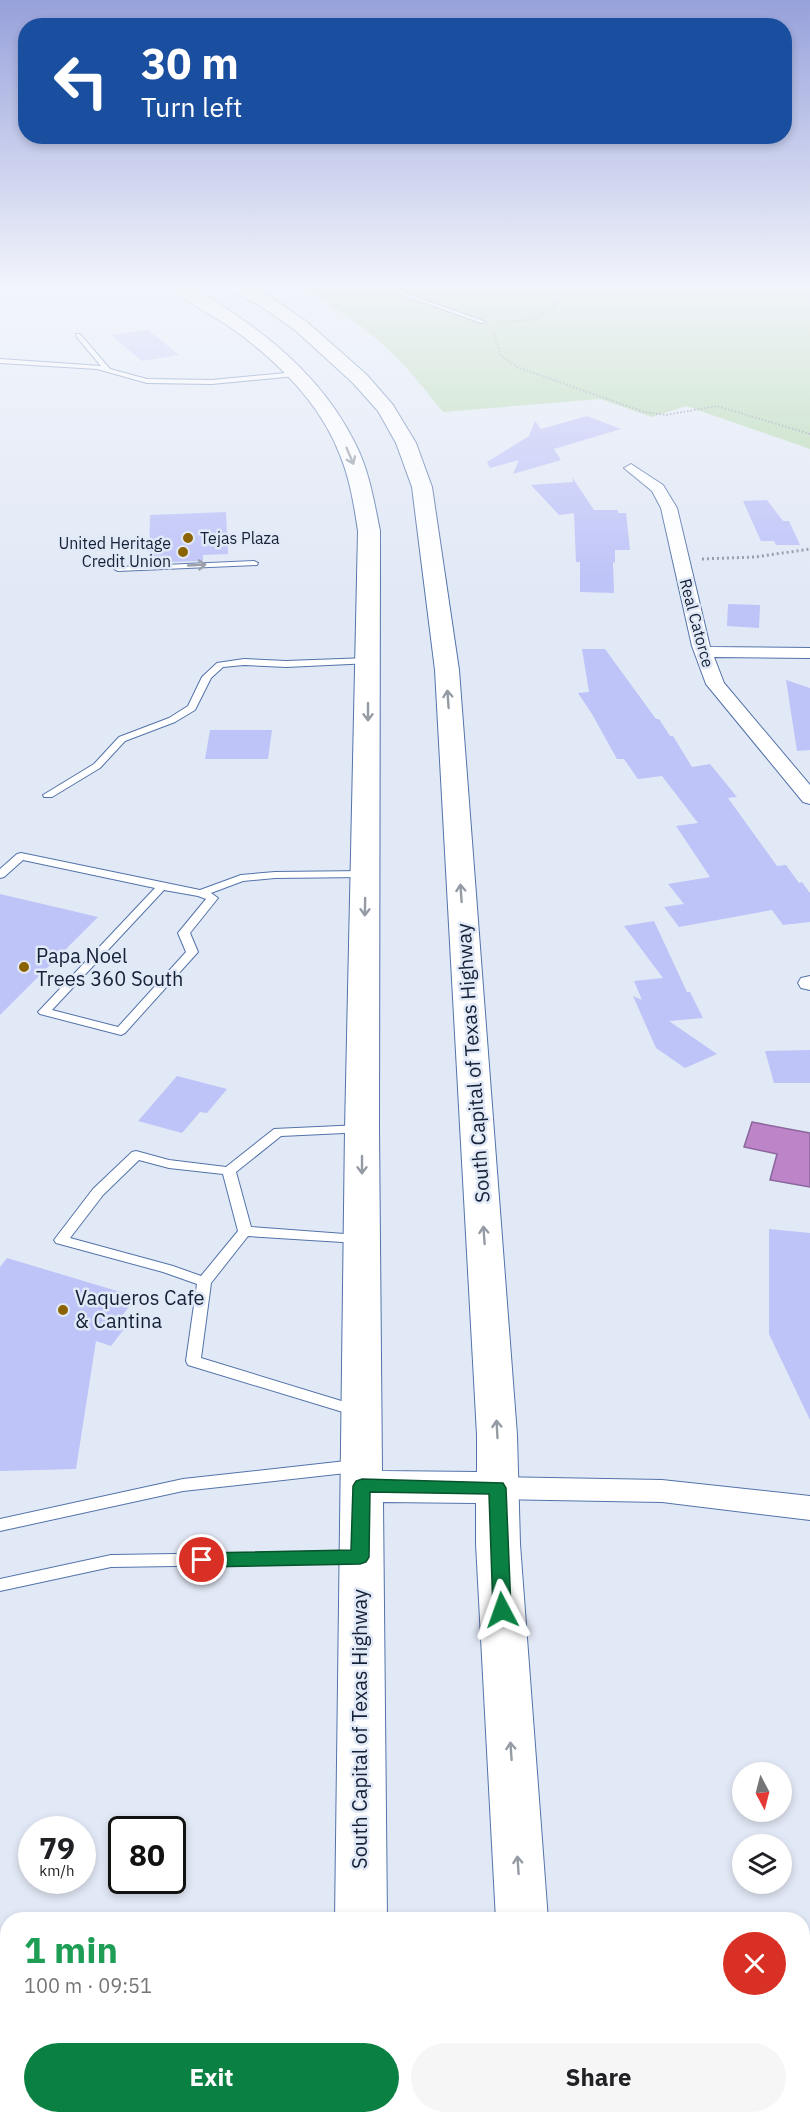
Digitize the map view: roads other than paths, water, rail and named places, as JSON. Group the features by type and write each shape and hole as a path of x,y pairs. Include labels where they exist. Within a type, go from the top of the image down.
{"highway":[{"name":"South Capital of Texas Highway","path":"306,386 340,432 354,465 369,531 362,1129 361,1912"},
{"name":"South Capital of Texas Highway","path":"366,386 386,409 406,443 422,487 447,670 497,1435 498,1544 521,1912"},
{"path":"362,1476 497,1488"}],"street":[{"name":"Real Catorce","path":"631,468 658,488 669,508 703,652 715,684 810,798"},
{"path":"703,652 810,652"},
{"path":"497,1488 662,1491 810,1508"}],"lane":[{"path":"118,569 254,562"},
{"path":"48,795 97,766 123,739 172,720 192,708 207,677 220,665 244,662 286,664 368,661"},
{"path":"0,875 21,856 201,893 213,898 184,933 192,952 121,1031 44,1012 162,886"},
{"path":"201,893 242,878 275,874 366,874"},
{"path":"204,1282 168,1269 61,1240 98,1192 136,1155 169,1164 229,1171 278,1132 362,1129"},
{"path":"229,1171 245,1231"},
{"path":"245,1231 363,1239"},
{"path":"245,1231 204,1282 193,1361 363,1413"},
{"path":"0,1525 183,1485 362,1476"},
{"path":"0,1585 111,1562 360,1557"}],"place":[{"name":"Tejas Plaza","path":"188,538"},
{"name":"United Heritage Credit Union","path":"183,552"},
{"name":"Papa Noel Trees 360 South","path":"24,967"},
{"name":"Vaqueros Cafe & Cantina","path":"63,1310"}]}
